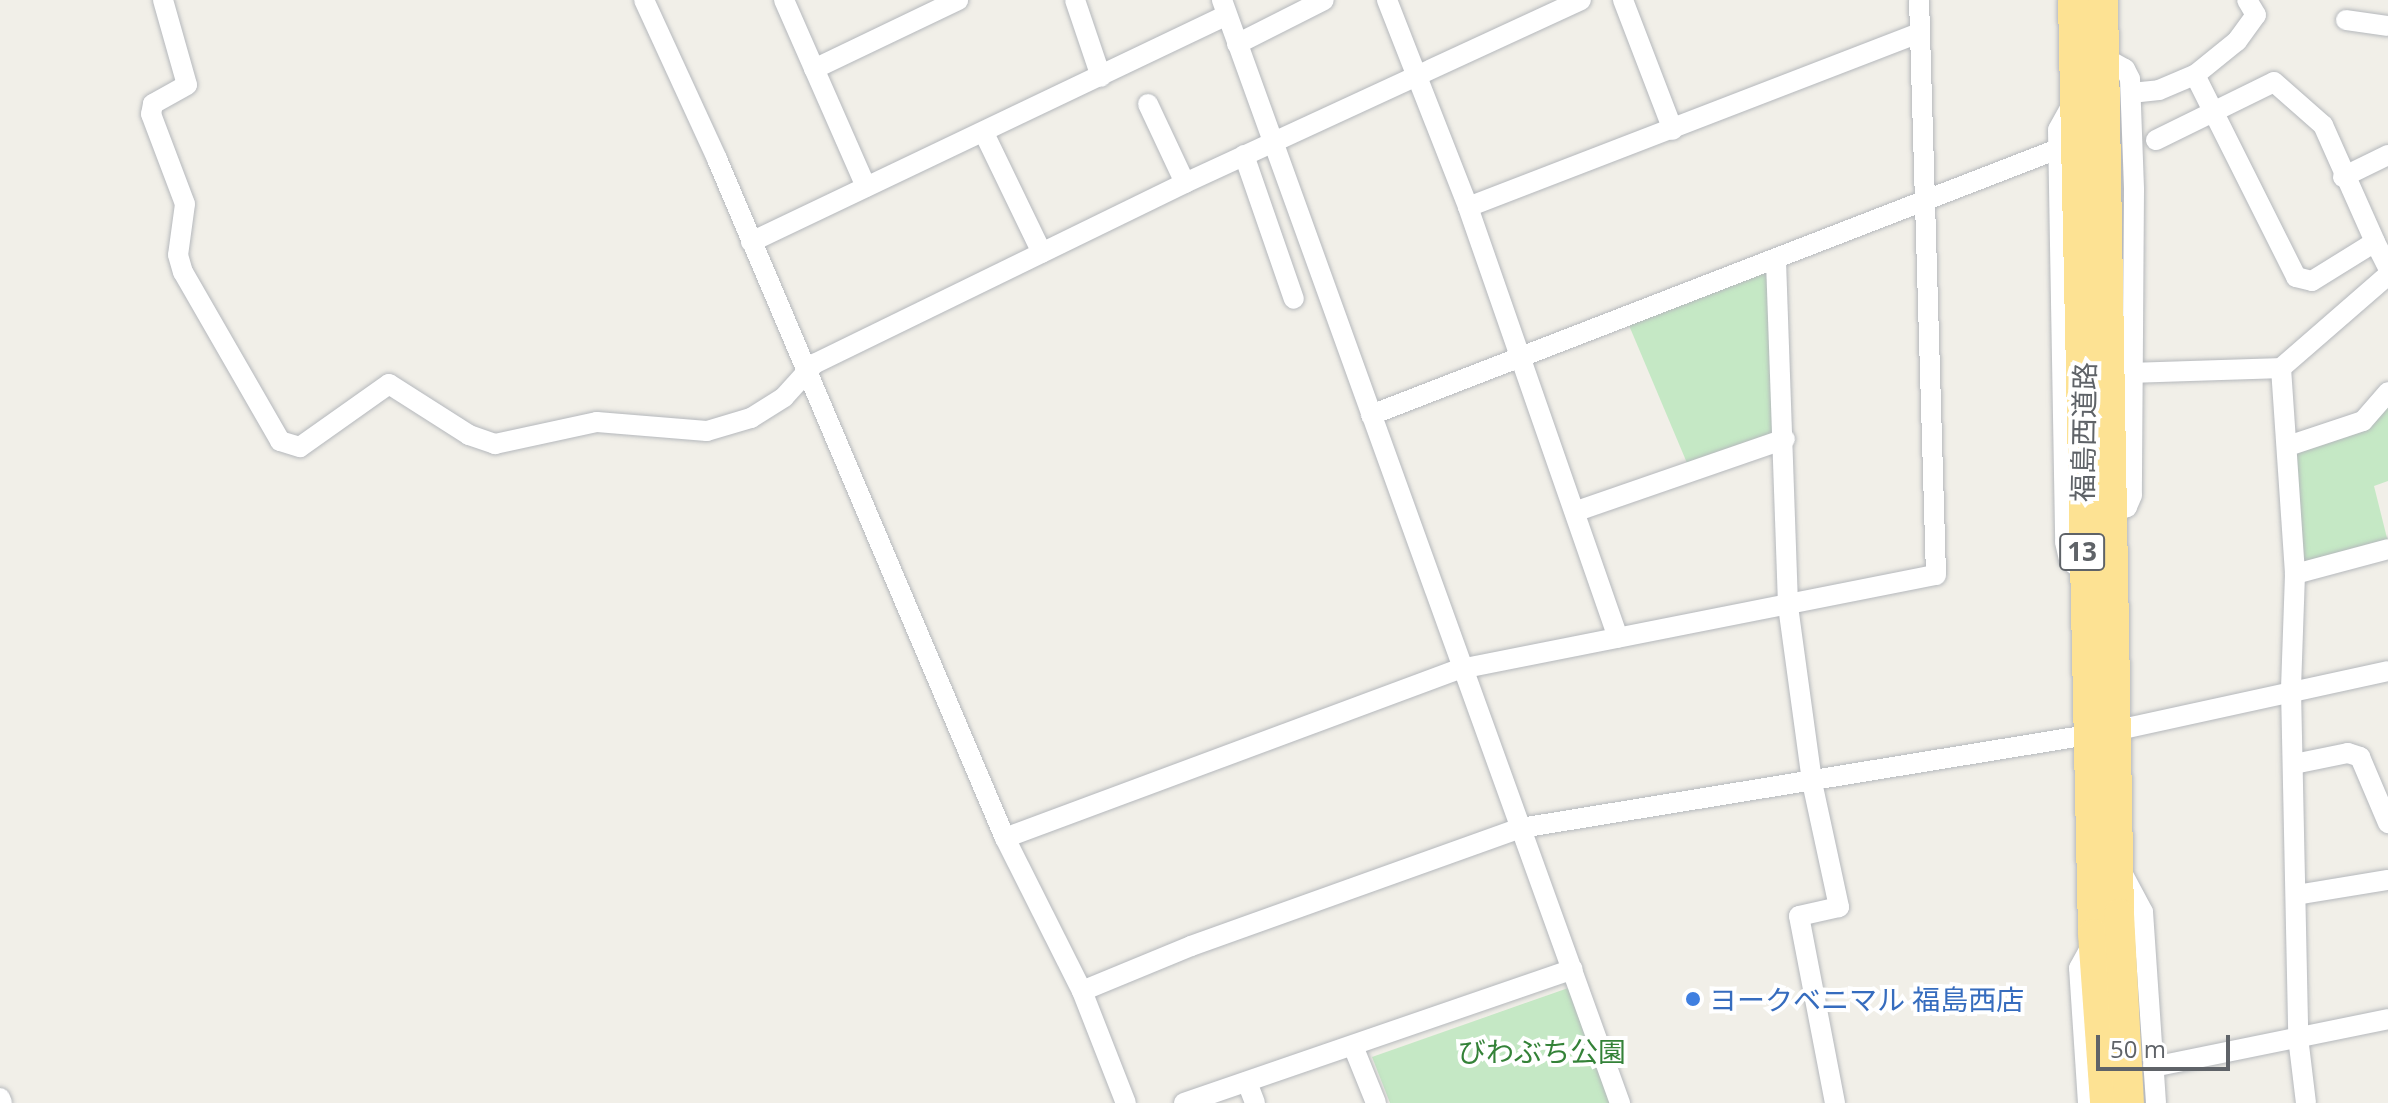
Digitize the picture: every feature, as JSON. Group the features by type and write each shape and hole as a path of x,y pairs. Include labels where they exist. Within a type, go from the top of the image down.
{"highway":[{"name":"福島西道路","path":"2073,0 2093,941 2105,1103"},
{"name":"福島西道路","path":"2103,0 2110,513 2129,1103"}],"street":[{"path":"163,0 187,85 153,104 151,114 185,204 180,263 280,441 288,447 300,447 389,384 483,442 506,444 597,422 707,431 751,418 784,397 807,372 1042,253 1244,155 1581,0"},
{"path":"644,0 751,242 1005,838 1082,991 1126,1103"},
{"path":"784,0 866,187"},
{"path":"814,69 958,0"},
{"path":"1075,0 1101,77"},
{"path":"1237,44 1324,0"},
{"path":"1387,0 1468,207 1577,511 1618,638"},
{"path":"1623,0 1673,130"},
{"path":"1005,838 1460,669 1936,575 1919,0"},
{"path":"2131,93 2159,90 2195,75 2237,41 2256,15 2247,0"},
{"path":"751,242 1101,77 1224,7 1460,669 1620,1103"},
{"path":"2346,20 2388,26"},
{"path":"1468,207 1918,33"},
{"path":"2103,57 2125,69 2131,93 2132,495 2127,507 2110,513"},
{"path":"2195,75 2296,277 2312,281 2375,242"},
{"path":"2156,140 2274,82 2317,115 2343,177 2388,268"},
{"path":"2077,95 2063,114 2058,149 2065,542 2069,560 2083,571"},
{"path":"1148,104 1185,183"},
{"path":"984,133 1042,253"},
{"path":"1371,415 1776,261 2058,149"},
{"path":"1244,155 1294,299"},
{"path":"2343,177 2388,155"},
{"path":"1776,261 1785,439 1788,606 1812,782 1839,907 1799,916 1835,1103"},
{"path":"2131,373 2281,368 2388,275"},
{"path":"2281,368 2295,574 2291,689 2298,1037 2306,1103"},
{"path":"2288,446 2363,421 2388,392"},
{"path":"1577,511 1785,439"},
{"path":"2295,574 2388,549"},
{"path":"1082,991 1219,935 1521,828 2118,730 2291,689 2388,671"},
{"path":"2294,764 2348,753 2360,757 2388,823"},
{"path":"2119,867 2143,912 2156,1103"},
{"path":"2296,895 2388,880"},
{"path":"2088,1103 2079,968 2093,941"},
{"path":"1184,1103 1573,969"},
{"path":"2153,1067 2388,1019"},
{"path":"1353,1046 1376,1103"},
{"path":"1247,1082 1255,1103"}],"green space":[{"path":"1771,271 1776,433 1687,463 1628,323"},
{"path":"2388,400 2388,481 2374,486 2388,542 2300,566 2293,451"},
{"name":"びわぶち公園","path":"1574,986 1616,1103 1390,1103 1372,1057"}],"place":[{"name":"ヨークベニマル 福島西店","path":"1693,999"}]}
